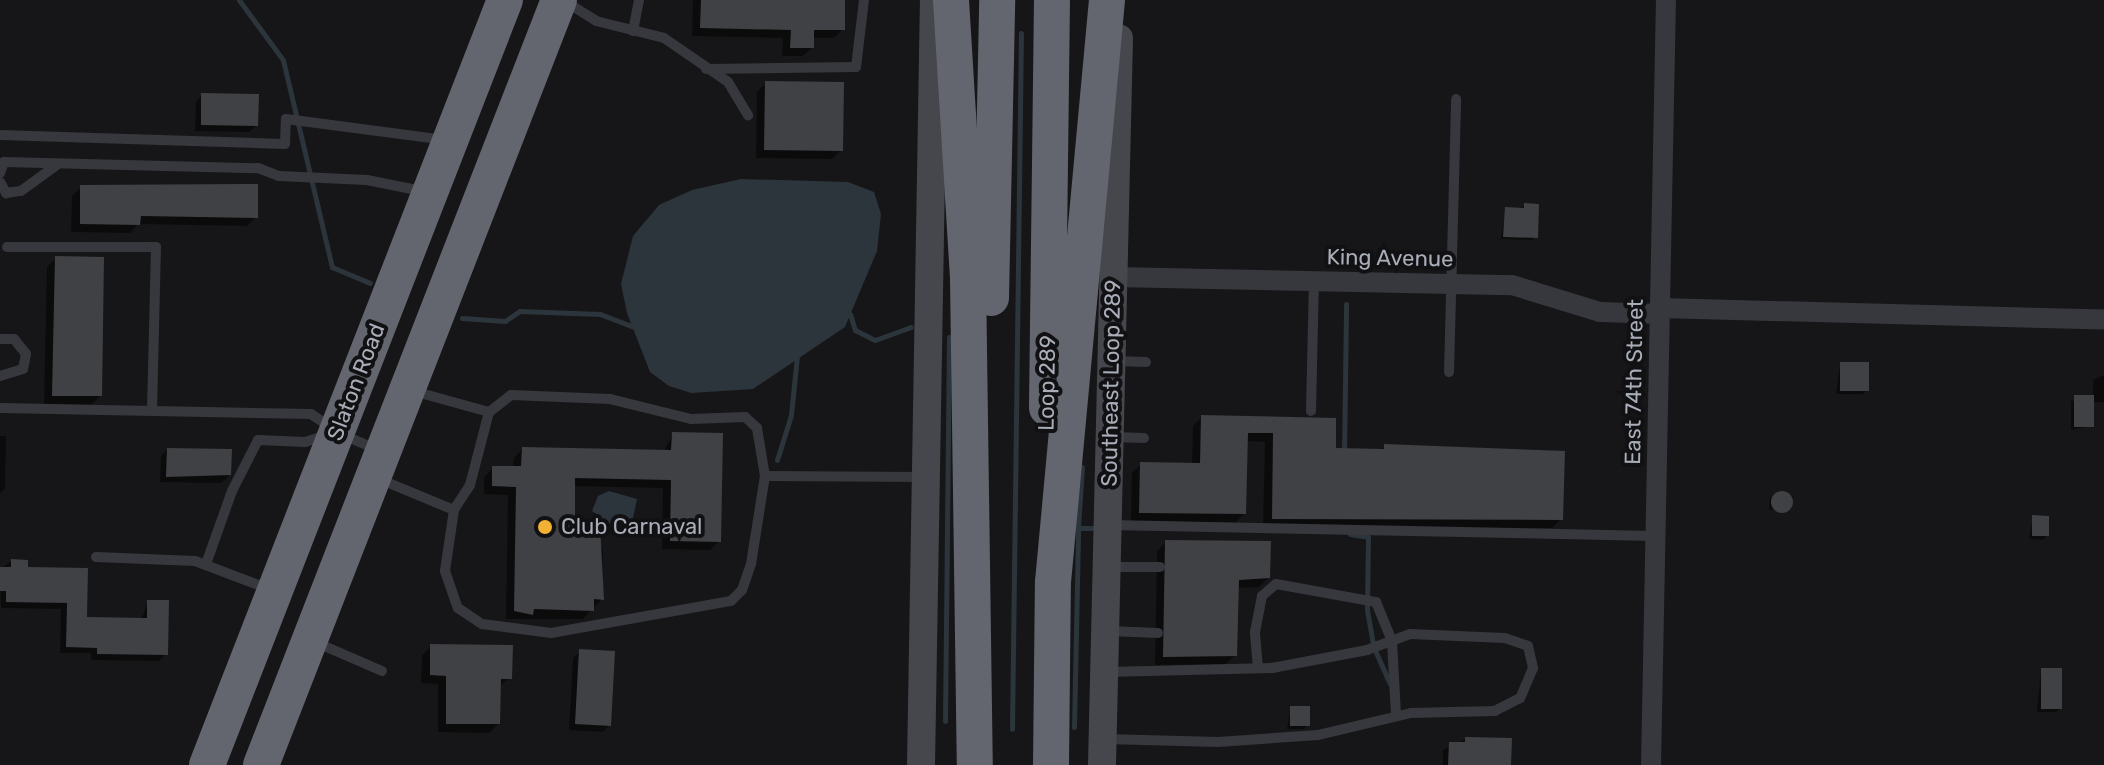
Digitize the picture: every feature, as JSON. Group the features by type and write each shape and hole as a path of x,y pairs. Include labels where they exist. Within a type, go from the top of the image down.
{"highway":[{"name":"Slaton Road","path":"207,765 505,0"},
{"path":"261,765 560,0"},
{"path":"951,0 968,278 975,765"},
{"path":"983,765 997,0"},
{"name":"Loop 289","path":"1037,765 1052,0"},
{"path":"1051,765 1053,582 1107,0"}],"main road":[{"path":"921,765 934,0"},
{"name":"Southeast Loop 289","path":"1102,752 1119,0"}],"street":[{"name":"East 74th Street","path":"1651,765 1666,0"},
{"name":"King Avenue","path":"1114,277 1512,285 1600,312 2104,320"}],"lane":[{"path":"560,0 590,19 664,38 728,82 748,115"},
{"path":"633,31 639,0"},
{"path":"706,69 856,67 864,0"},
{"path":"1449,372 1456,99"},
{"path":"0,135 285,144 286,119 450,141"},
{"path":"0,173 4,162 258,168 279,176 367,180 428,192"},
{"path":"0,182 6,193 21,191 58,164"},
{"path":"7,247 156,247 152,411"},
{"path":"1311,411 1314,281"},
{"path":"0,339 14,339 26,354 23,369 0,376"},
{"path":"1112,361 1146,362"},
{"path":"407,390 489,412"},
{"path":"561,394 691,419 745,417 757,428 765,476 751,564 742,590 731,601 564,632 500,629 466,617 445,571 454,510 470,485 489,412 511,395 561,394"},
{"path":"0,408 311,414 337,432 382,452 384,481 454,510"},
{"path":"206,564 232,491 258,440 305,442 337,432"},
{"path":"1110,437 1144,438"},
{"path":"765,476 926,477"},
{"path":"1108,525 1655,536"},
{"path":"96,557 206,564 275,591"},
{"path":"1107,567 1160,567"},
{"path":"1258,668 1255,632 1262,596 1276,584 1376,602 1392,641 1396,716"},
{"path":"1105,631 1158,633"},
{"path":"1102,752 1318,735 1396,716 1495,711 1520,698 1533,668 1528,646 1505,638 1410,634 1367,650 1258,668 1104,672"},
{"path":"309,640 382,671"}],"shaded area":[{"path":"741,179 848,182 874,192 881,214 877,251 845,327 753,389 691,393 669,386 650,372 627,313 621,284 633,236 659,205 692,190"},
{"path":"609,491 637,499 633,518 613,526 592,511 598,496"}],"building":[{"path":"701,0 845,0 845,30 814,30 814,48 790,48 791,30 700,28"},
{"path":"765,81 844,82 843,151 764,150"},
{"path":"201,93 259,94 258,126 201,125"},
{"path":"258,184 258,218 141,216 140,225 80,224 80,185"},
{"path":"1524,203 1539,204 1538,238 1503,237 1505,207 1524,208"},
{"path":"55,256 104,257 102,396 52,396"},
{"path":"1840,362 1869,362 1869,391 1840,391"},
{"path":"2074,395 2094,395 2094,427 2074,427"},
{"path":"1201,415 1336,418 1336,448 1384,449 1384,444 1565,451 1563,520 1272,519 1273,433 1248,433 1246,514 1139,513 1140,462 1200,463"},
{"name":"Club Carnaval","path":"672,432 723,433 721,542 670,541 671,480 575,478 575,524 600,524 604,600 594,599 594,611 534,609 533,615 514,611 516,487 492,486 492,466 521,466 522,447 671,450"},
{"path":"167,448 232,449 231,475 166,477"},
{"path":"1778,491 1786,491 1793,502 1786,513 1778,513 1771,506 1771,498"},
{"path":"2032,515 2049,516 2049,536 2032,536"},
{"path":"1165,540 1271,541 1270,578 1239,580 1237,656 1163,657"},
{"path":"11,559 28,560 28,567 88,568 87,617 147,618 147,600 169,600 168,655 97,654 97,648 66,647 67,603 6,602 6,591 0,591 0,567 11,567"},
{"path":"430,644 513,645 512,679 501,679 500,724 446,724 446,676 430,675"},
{"path":"579,649 615,651 611,726 575,724"},
{"path":"2041,668 2062,668 2062,709 2041,709"},
{"path":"1290,706 1310,706 1310,726 1290,726"},
{"path":"1465,737 1512,738 1511,765 1448,765 1449,742 1465,742"}],"waterway":[{"path":"239,0 283,60 332,267 370,283"},
{"path":"1012,729 1021,33"},
{"path":"1344,455 1346,304"},
{"path":"462,318 505,321 520,311 600,314 632,326"},
{"path":"850,314 855,330 875,340 911,327"},
{"path":"945,721 949,337"},
{"path":"777,460 791,415 797,356"},
{"path":"1082,467 1078,528 1099,528"},
{"path":"1074,727 1078,528"},
{"path":"1350,534 1368,537 1367,610 1374,648 1390,684"}],"place":[{"name":"Club Carnaval","path":"545,527"}]}
